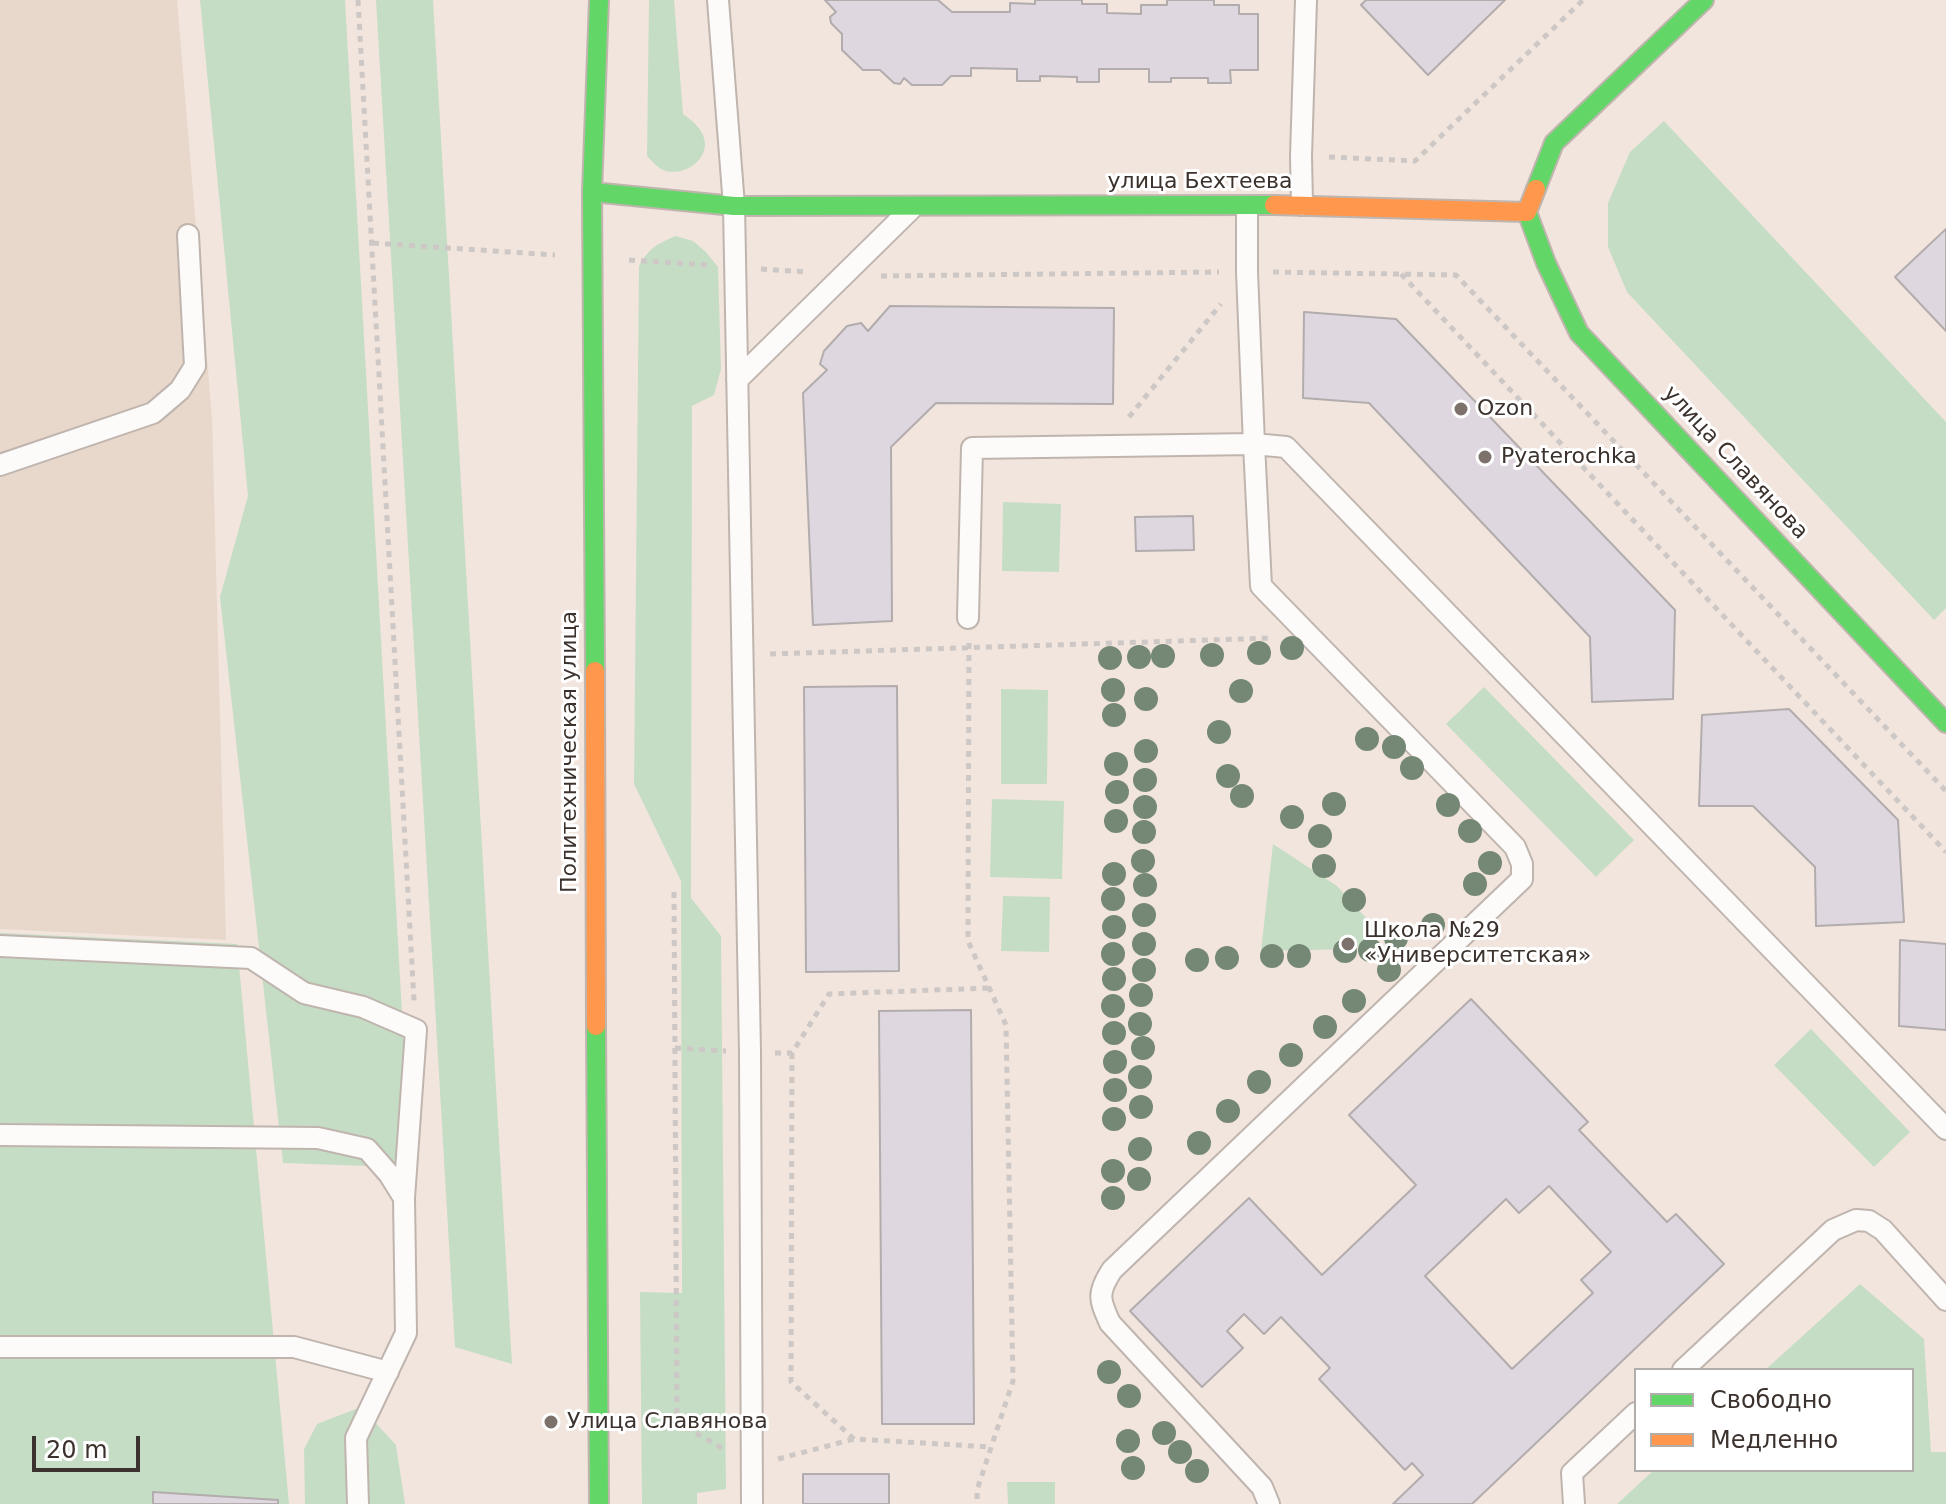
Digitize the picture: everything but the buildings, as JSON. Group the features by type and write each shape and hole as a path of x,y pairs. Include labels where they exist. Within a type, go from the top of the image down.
{"street":[{"name":"Политехническая улица","path":"599,0 592,192 599,1504"},
{"path":"1527,212 1554,143 1704,0"},
{"name":"улица Бехтеева","path":"592,192 734,206 1302,205 1527,212"},
{"name":"улица Славянова","path":"1527,212 1546,263 1579,333 1946,723"}],"lane":[{"path":"718,0 734,206 750,1052 752,1504"},
{"path":"1302,205 1306,0"},
{"path":"737,380 913,206"},
{"path":"1247,206 1247,272 1261,586 1515,847 1522,864 1522,879 1112,1270 1101,1287 1102,1306 1110,1323 1262,1487 1269,1504"},
{"path":"0,465 153,413 180,390 195,366 188,235"},
{"path":"968,618 972,448 1254,444 1286,447 1946,1129"},
{"path":"0,946 251,958 304,993 363,1007 416,1030 404,1198 406,1333 356,1438 358,1504"},
{"path":"0,1135 318,1138 367,1149 389,1174 404,1198"},
{"path":"1685,1368 1833,1230 1856,1220 1869,1221 1883,1230 1946,1300"},
{"path":"0,1347 294,1347 388,1372"},
{"path":"1574,1504 1572,1473 1634,1415"}],"path":[{"path":"358,0 416,1030"},
{"path":"1301,156 1415,161 1583,0"},
{"path":"1105,446 1247,272"},
{"path":"880,276 1247,272 1456,275 1946,791"},
{"path":"1401,274 1946,852"},
{"path":"968,618 968,941 1006,1025 1013,1381 977,1490 977,1504"},
{"path":"743,655 1309,636"},
{"path":"674,892 677,1422 751,1465 854,1439 991,1447"},
{"path":"854,1439 791,1382 792,1053 829,994 990,988"},
{"path":"675,1048 792,1053"}],"shaded area":[{"path":"0,0 177,0 212,418 226,940 0,929"}],"green space":[{"path":"200,0 345,0 409,1137 395,1167 283,1163 220,597 248,496"},
{"path":"376,0 433,0 512,1364 455,1347"},
{"path":"649,0 674,0 683,114 698,127 704,138 703,154 698,161 677,172 661,169 647,156"},
{"path":"1664,121 1946,422 1946,608 1934,620 1627,292 1608,247 1608,203 1630,152"},
{"path":"676,236 693,241 718,267 721,369 714,395 692,406 691,898 721,936 726,1489 697,1493 697,1504 642,1504 640,1292 682,1293 681,881 634,784 639,266 654,247"},
{"path":"1003,502 1061,504 1059,572 1002,571"},
{"path":"1484,687 1634,840 1596,877 1446,724"},
{"path":"1001,689 1048,690 1047,784 1001,784"},
{"path":"992,799 1064,801 1062,879 990,877"},
{"path":"1273,844 1337,886 1377,930 1355,949 1261,951"},
{"path":"1003,896 1050,897 1049,952 1001,951"},
{"path":"0,933 237,944 289,1504 0,1504"},
{"path":"1811,1029 1910,1132 1874,1167 1774,1065"},
{"path":"1860,1284 1924,1339 1931,1452 1946,1452 1946,1504 1617,1504 1652,1472 1914,1472 1914,1368 1767,1368"},
{"path":"361,1407 396,1445 405,1504 305,1504 304,1449 317,1424"},
{"path":"1007,1482 1055,1482 1055,1504 1008,1504"}],"traffic: fast":[{"path":"595,671 592,192 599,0"},
{"path":"1536,189 1554,143 1704,0"},
{"path":"592,192 734,206 1274,205"},
{"path":"1527,212 1546,263 1579,333 1946,723"},
{"path":"596,1026 599,1504"}],"traffic: slow":[{"path":"1274,205 1527,212 1536,189"},
{"path":"595,671 596,1026"}],"place":[{"name":"Ozon","path":"1461,409"},
{"name":"Pyaterochka","path":"1485,457"},
{"name":"Школа №29 «Университетская»","path":"1348,944"},
{"name":"Улица Славянова","path":"551,1422"}]}
